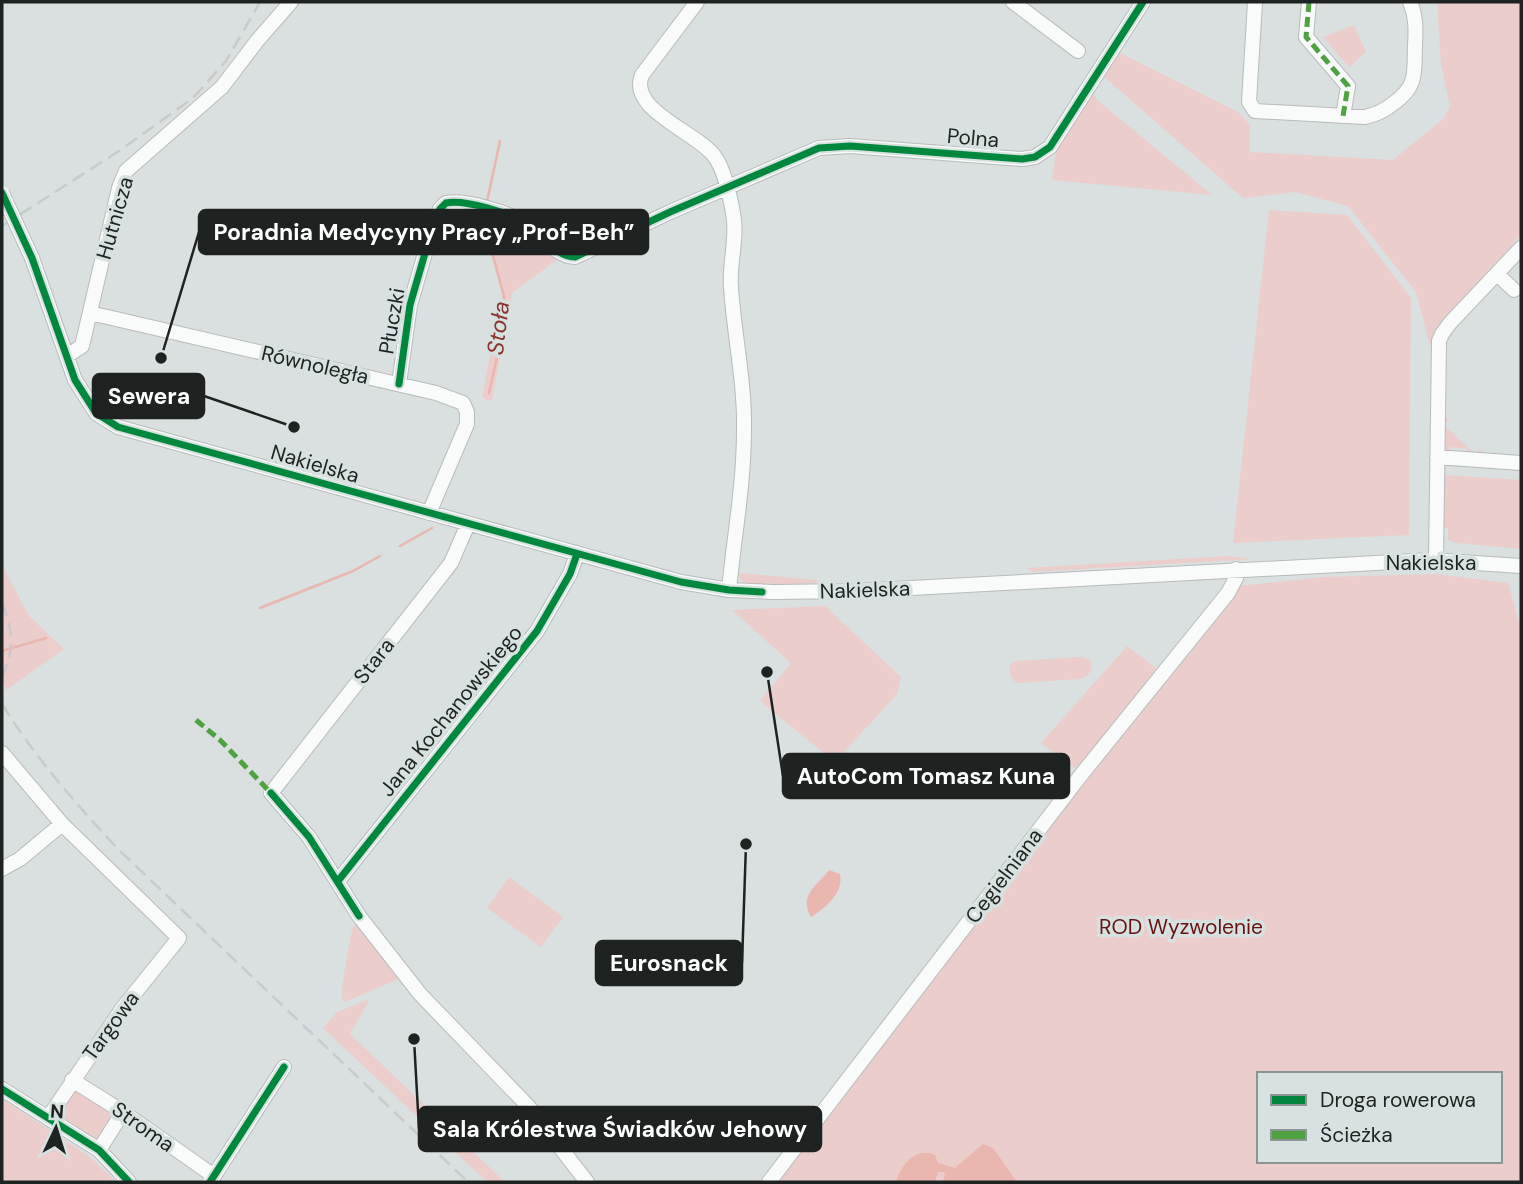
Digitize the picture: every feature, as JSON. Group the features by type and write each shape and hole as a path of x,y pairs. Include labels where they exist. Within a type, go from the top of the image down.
{"street":[{"name":"Hutnicza","path":"67,356 82,346 119,188 126,171 210,99 291,2"},
{"path":"697,2 642,75 639,86 646,102 714,155 726,188 735,228 730,284 743,388 744,432 729,590"},
{"path":"1013,2 1078,51"},
{"name":"Polna","path":"726,188 800,155 829,146 1022,159 1035,157 1050,147 1143,2"},
{"path":"1255,2 1249,102 1255,111 1365,117 1381,113 1412,86 1416,28 1410,2"},
{"path":"1309,2 1306,37 1348,86 1343,116"},
{"name":"Płuczki","path":"398,384 410,305 440,209 446,203 486,209 517,218 562,255 575,257 615,236 726,188"},
{"name":"Nakielska","path":"2,193 32,258 75,380 91,407 118,427 681,582 729,590 856,591 1436,560 1521,566"},
{"path":"1436,560 1438,356 1441,334 1521,248"},
{"path":"1497,274 1514,290"},
{"name":"Równoległa","path":"90,313 398,384 464,403 467,424 429,513"},
{"path":"1437,457 1521,463"},
{"name":"Stara","path":"338,881 309,837 271,793 451,563 468,524"},
{"name":"Jana Kochanowskiego","path":"338,881 537,631 570,574 577,554"},
{"name":"Cegielniana","path":"769,1182 1081,775 1228,593 1236,578 1236,569"},
{"path":"2,753 62,824 20,859 2,869"},
{"name":"Targowa","path":"48,1118 122,1009 179,938 62,824"},
{"path":"338,881 359,916 420,994 528,1106 587,1182"},
{"path":"212,1179 284,1067"},
{"name":"Stroma","path":"72,1080 122,1112 212,1179"},
{"path":"2,1089 99,1150 130,1182"},
{"path":"99,1150 122,1112"}],"green space":[{"path":"1437,2 1521,2 1521,235 1437,326 1430,345 1416,292 1348,206 1295,192 1243,198 1103,76 1118,52 1238,112 1250,125 1250,152 1393,160 1443,119 1450,107 1441,64"},
{"path":"1354,25 1366,52 1349,67 1323,37"},
{"path":"1093,92 1096,99 1212,195 1052,180 1057,145"},
{"path":"1269,210 1347,215 1411,298 1409,535 1233,543"},
{"path":"480,213 518,223 558,259 512,293 492,400 488,401 482,397 502,295"},
{"path":"1444,415 1449,420 1445,426 1475,454 1480,449 1484,455 1468,456 1468,449 1450,447 1449,452 1446,451"},
{"path":"1444,475 1521,480 1521,549 1448,540 1448,528 1443,528"},
{"path":"1228,556 1253,559 1032,572 1027,568"},
{"path":"2,565 29,616 64,649 6,690 2,680"},
{"path":"739,573 817,580 817,583 749,584 741,580"},
{"name":"ROD Wyzwolenie","path":"1435,574 1508,583 1521,631 1521,1182 775,1182 1033,846 1238,586 1325,577"},
{"path":"825,606 901,677 897,694 835,762 760,701 791,663 732,610"},
{"path":"1127,646 1159,670 1078,770 1041,743"},
{"path":"1081,657 1090,660 1091,669 1081,679 1017,683 1010,672 1010,665 1015,661"},
{"path":"509,877 563,917 541,947 487,908"},
{"path":"358,923 401,978 345,1002 341,992 352,929"},
{"path":"370,999 350,1034 505,1182 487,1182 323,1028 337,1012"},
{"path":"75,1091 82,1091 116,1110 100,1140 95,1143 57,1117"},
{"path":"2,1099 90,1157 116,1182 2,1182"}],"shaded area":[{"path":"829,870 840,874 839,887 827,904 811,917 808,896"},
{"path":"983,1144 993,1148 1017,1182 943,1182 945,1174 938,1172 935,1182 896,1182 905,1164 915,1155 935,1155 938,1163 955,1168"}],"waterway":[{"name":"Stoła","path":"487,202 500,141"},
{"name":"Stoła","path":"485,212 483,219 504,296 499,348 489,393"},
{"name":"Stoła","path":"400,546 432,528"},
{"name":"Stoła","path":"260,608 353,571 380,556"},
{"name":"Stoła","path":"2,651 46,638"}],"railway":[{"path":"2,226 119,151 193,98 226,61 260,2"},
{"path":"2,603 11,639 9,658 2,676"},
{"path":"2,704 56,779 118,849 468,1182"}],"marked path":[{"path":"1309,2 1306,37 1348,86 1343,116"},
{"path":"196,720 220,740 271,793"}],"cycle path":[{"path":"399,384 410,305 428,243 440,209 446,203 475,205 510,216 526,224 554,249 575,257 670,212 819,148 850,146 1022,159 1035,157 1050,147 1143,2"},
{"path":"2,193 32,258 75,380 96,413 118,427 681,582 762,592"},
{"path":"338,881 537,631 570,574 577,554"},
{"path":"271,793 309,837 359,916"},
{"path":"210,1182 284,1067"},
{"path":"2,1089 99,1150 129,1182"}],"place":[{"name":"Poradnia Medycyny Pracy „Prof-Beh”","path":"161,358"},
{"name":"Sewera","path":"294,427"},
{"name":"AutoCom Tomasz Kuna","path":"767,672"},
{"name":"Eurosnack","path":"746,844"},
{"name":"Sala Królestwa Świadków Jehowy","path":"414,1039"}]}
